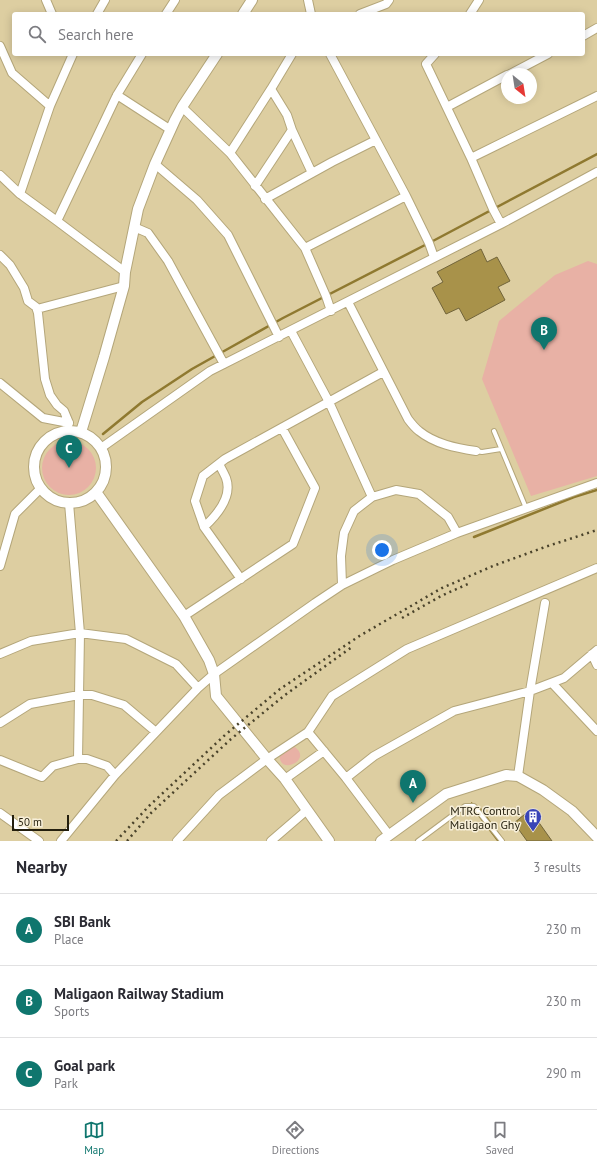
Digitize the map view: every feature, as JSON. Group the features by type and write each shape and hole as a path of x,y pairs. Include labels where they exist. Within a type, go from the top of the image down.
{"street":[{"path":"46,0 51,12"},
{"path":"98,12 104,0"},
{"path":"167,12 175,0"},
{"path":"244,12 252,0"},
{"path":"308,0 311,12"},
{"path":"365,12 386,4 389,0"},
{"path":"471,12 479,0"},
{"path":"585,35 597,28"},
{"path":"0,46 12,73 50,106"},
{"path":"20,194 50,106 72,56"},
{"path":"57,221 117,95 141,56"},
{"path":"81,432 124,286 125,272 138,209 155,164 182,108 216,56"},
{"path":"230,153 291,56"},
{"path":"331,56 406,196 429,243 434,257"},
{"path":"433,56 426,64 501,224"},
{"path":"521,68 544,56"},
{"path":"447,107 501,79"},
{"path":"271,89 287,115 292,130 312,173"},
{"path":"117,95 171,130"},
{"path":"471,158 597,96"},
{"path":"182,108 230,153 305,248 326,296 330,311"},
{"path":"255,186 292,130"},
{"path":"265,199 376,140"},
{"path":"155,164 197,200 228,235 279,337"},
{"path":"101,448 210,371 501,224 597,172"},
{"path":"0,175 20,194 125,272"},
{"path":"305,248 406,196"},
{"path":"134,227 148,234 168,261 224,364"},
{"path":"0,256 10,265 24,288 28,301 38,312 45,380 50,394 57,405 64,412 67,427"},
{"path":"37,310 124,286"},
{"path":"348,302 408,419 418,431 431,439 452,447 476,451"},
{"path":"291,331 329,402 372,497"},
{"path":"241,579 204,527 195,500 203,476 225,459 383,372"},
{"path":"0,383 43,418 89,435 101,448 106,459 106,471 103,482 96,492 88,498 79,502 69,503 59,502 49,497 36,481 34,472 36,454 41,445 47,438 67,427"},
{"path":"184,616 294,544 315,488 282,428"},
{"path":"204,527 224,504 228,493 226,479 219,464"},
{"path":"61,841 115,775 198,688 214,674 342,585 393,560 457,533 597,482"},
{"path":"0,566 14,514 41,488"},
{"path":"342,585 341,556 344,533 354,511 372,497 396,490 419,494 448,517 457,533"},
{"path":"96,492 184,616 209,660 214,674 216,696 267,759 286,779 329,841"},
{"path":"69,503 80,633 78,759"},
{"path":"177,841 220,795 267,759 308,732 332,696 407,649 597,568"},
{"path":"518,776 530,691 545,603"},
{"path":"0,654 31,641 80,633 126,639 176,664 198,688"},
{"path":"346,778 374,756 454,711 530,691 564,678 595,652"},
{"path":"595,652 597,665"},
{"path":"552,683 597,731"},
{"path":"0,723 30,704 79,695 92,695 124,705 156,732"},
{"path":"308,732 346,778 385,838 446,794 506,775 518,776 543,790 572,811 597,837"},
{"path":"286,779 324,751"},
{"path":"0,760 42,777 54,766 78,759 87,759 107,766 115,775"},
{"path":"271,841 307,810"},
{"path":"0,813 39,841"}],"lane":[{"path":"494,431 526,508"},
{"path":"476,451 482,452 501,449"},
{"path":"418,841 465,806 474,806 502,841"}],"shaded area":[{"path":"588,261 597,264 597,476 531,496 482,379 499,321 555,275"},
{"path":"64,441 74,441 84,445 92,453 96,463 96,473 92,483 84,491 74,495 64,495 54,491 46,483 42,473 42,463 46,453 54,445"},
{"path":"293,746 299,751 300,756 298,761 294,764 284,764 280,760 280,753"},
{"path":"471,802 481,808 505,841 497,841 478,816 478,812 471,811"}],"building":[{"path":"481,249 487,262 497,257 510,281 498,287 505,300 466,321 459,308 446,314 432,288 443,282 437,272"},
{"name":"MTRC Control Maligaon Ghy","path":"530,810 552,841 527,841 514,823"}],"waterway":[{"path":"431,242 597,154"},
{"path":"103,434 142,402 192,369 283,318 427,244"},
{"path":"474,537 574,497 597,490"}],"railway":[{"path":"116,841 149,806 225,735 280,689 361,635 442,588 493,566 597,530"},
{"path":"402,618 441,596 470,583"},
{"path":"127,841 151,813 231,739 285,695 352,647"}],"place":[{"name":"Maligaon Railway Stadium","path":"544,350"},
{"name":"Goal park","path":"69,468"},
{"name":"SBI Bank","path":"413,803"},
{"name":"MTRC Control Maligaon Ghy","path":"533,832"}]}
